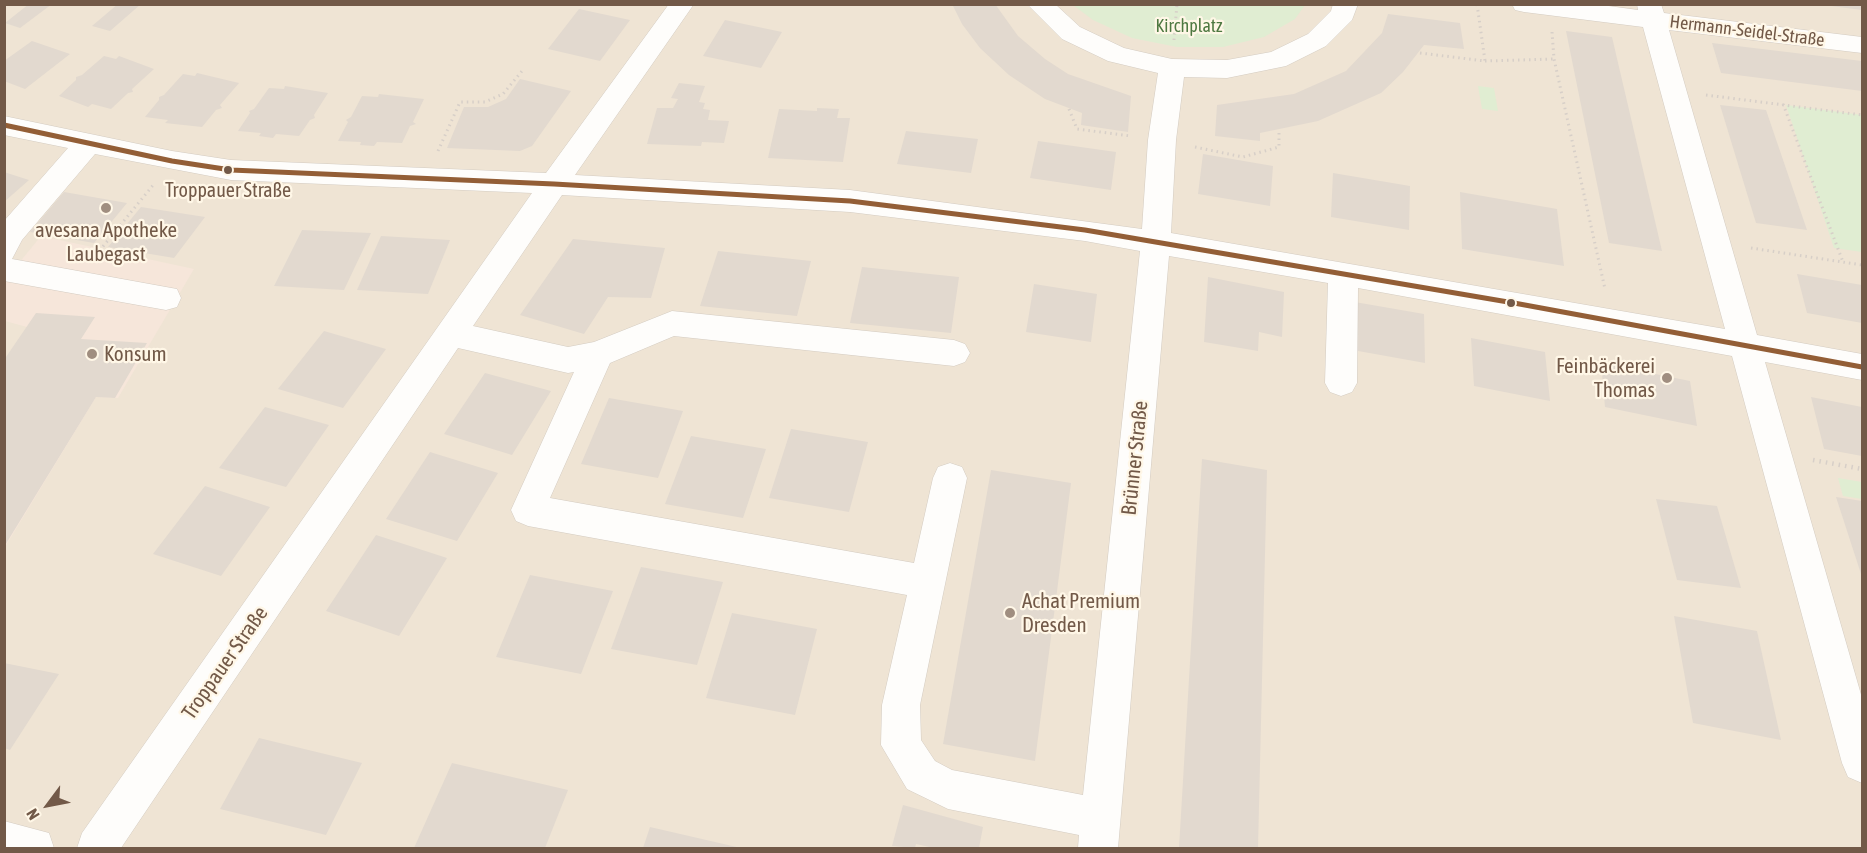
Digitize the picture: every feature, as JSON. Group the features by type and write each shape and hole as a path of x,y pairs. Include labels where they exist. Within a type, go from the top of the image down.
{"street":[{"name":"Troppauer Straße","path":"97,849 554,184 682,4"},
{"path":"1039,4 1071,33 1118,55 1172,68 1227,69 1277,60 1317,40 1343,14 1346,4"},
{"name":"Hermann-Seidel-Straße","path":"1524,4 1549,8 1651,12 1863,45"},
{"path":"1651,12 1773,453 1863,763"},
{"name":"Brünner Straße","path":"1099,834 1156,241 1162,140 1172,68"},
{"path":"4,125 88,144 231,171 554,184 850,201 1156,241 1863,367"},
{"path":"4,250 9,235 88,144"},
{"path":"4,269 166,298"},
{"path":"1341,383 1343,273"},
{"path":"451,334 568,360 598,354 672,323 954,353"},
{"path":"598,354 528,510 928,582"},
{"path":"950,478 901,705 901,745 921,775 948,789 1099,834"},
{"path":"4,841 34,849"}],"path":[{"path":"1172,68 1177,4"},
{"path":"1478,4 1485,61"},
{"path":"1549,8 1554,59 1612,321"},
{"path":"1420,53 1485,61 1554,59"},
{"path":"425,179 460,102 485,102 503,94 522,71"},
{"path":"1673,91 1863,115"},
{"path":"1783,104 1844,262"},
{"path":"1069,109 1077,129 1162,140 1243,157 1279,147 1279,129"},
{"path":"74,281 172,161"},
{"path":"1715,242 1863,265"},
{"path":"1773,453 1863,469"}],"shaded area":[{"path":"5,5 1862,5 1862,848 5,848"},
{"path":"41,236 194,269 118,398 96,397 5,547 5,360 27,327 5,321 5,280"}],"green space":[{"name":"Kirchplatz","path":"1073,5 1305,5 1295,19 1264,37 1223,47 1177,47 1132,38 1093,20"},
{"path":"1478,86 1494,88 1498,111 1482,109"},
{"path":"1786,105 1862,115 1862,252 1834,248"},
{"path":"1838,478 1862,482 1862,499 1843,496"}],"building":[{"path":"29,4 52,4 20,28 5,23"},
{"path":"118,4 141,4 110,31 92,26"},
{"path":"952,4 995,4 1018,36 1045,59 1068,74 1131,96 1128,132 1081,125 1082,113 1045,99 1009,75 980,48 962,24"},
{"path":"1831,4 1862,4 1862,10 1831,6"},
{"path":"579,9 630,20 600,61 548,49"},
{"path":"1388,14 1460,23 1464,49 1424,45 1403,72 1381,93 1318,121 1260,133 1260,141 1215,136 1217,105 1294,94 1346,71 1382,33"},
{"path":"725,20 782,32 761,68 703,56"},
{"path":"1566,31 1612,37 1662,251 1609,243"},
{"path":"32,41 70,54 25,89 4,81 4,61"},
{"path":"1712,43 1862,61 1862,91 1721,73"},
{"path":"104,56 116,59 119,56 154,69 132,89 133,92 128,93 111,109 92,104 88,107 59,96 76,80 76,77 82,75"},
{"path":"197,73 239,83 220,105 222,108 216,110 202,127 165,123 168,120 145,117 159,97 164,95 183,74 195,76"},
{"path":"520,79 571,91 532,146 520,151 447,148 464,107 488,107 506,99"},
{"path":"679,83 705,86 699,102 705,103 703,109 710,110 708,120 729,121 724,143 702,142 701,146 647,144 657,108 673,108 678,99 671,98"},
{"path":"285,86 328,93 314,115 315,118 310,120 299,136 276,134 273,138 259,136 261,133 238,131 250,113 249,111 254,109 269,88 284,89"},
{"path":"379,94 424,99 413,122 416,124 410,126 402,143 377,142 374,146 360,145 361,142 338,141 348,122 346,120 351,117 362,96 378,97"},
{"path":"1720,105 1766,110 1807,230 1756,223"},
{"path":"817,108 839,109 837,118 850,118 843,162 768,158 779,109 817,111"},
{"path":"906,131 978,139 971,173 897,164"},
{"path":"1038,141 1116,152 1111,190 1030,178"},
{"path":"1203,154 1273,166 1270,206 1198,194"},
{"path":"4,172 29,180 4,202"},
{"path":"1333,173 1410,186 1409,230 1331,217"},
{"path":"64,192 127,203 94,243 30,232"},
{"path":"1460,192 1557,209 1564,266 1462,249"},
{"path":"141,207 205,217 174,258 108,247"},
{"path":"302,230 371,233 344,290 274,286"},
{"path":"381,236 450,240 428,294 357,290"},
{"path":"573,239 665,248 651,298 608,297 584,334 520,315"},
{"path":"718,251 811,261 797,316 700,306"},
{"path":"862,267 959,277 951,333 850,323"},
{"path":"1797,274 1862,285 1862,323 1807,313"},
{"path":"1208,277 1284,292 1282,337 1259,332 1258,351 1204,342"},
{"path":"1034,284 1097,294 1091,342 1026,332"},
{"path":"1349,301 1424,314 1425,363 1347,349"},
{"path":"36,313 95,317 81,339 147,343 115,398 96,397 4,547 4,360"},
{"path":"324,331 386,349 343,408 278,389"},
{"path":"1471,338 1545,352 1550,401 1474,386"},
{"path":"1601,363 1690,381 1697,426 1605,407"},
{"path":"485,373 551,391 512,455 444,434"},
{"path":"1811,397 1862,407 1862,456 1824,449"},
{"path":"609,398 683,411 658,478 581,464"},
{"path":"265,407 329,425 286,487 219,468"},
{"path":"791,429 868,442 849,512 769,498"},
{"path":"691,436 766,449 743,518 665,504"},
{"path":"430,452 498,473 457,541 386,519"},
{"path":"1202,459 1267,470 1258,848 1179,848"},
{"name":"Achat Premium Dresden","path":"991,470 1071,483 1035,761 943,744"},
{"path":"205,486 270,507 221,576 153,554"},
{"path":"1836,497 1862,501 1862,577"},
{"path":"1656,499 1717,506 1741,588 1677,580"},
{"path":"376,535 447,558 399,636 326,611"},
{"path":"641,567 723,582 697,665 611,649"},
{"path":"530,575 613,591 581,674 496,657"},
{"path":"732,613 817,629 795,715 706,698"},
{"path":"1674,616 1757,631 1781,740 1693,723"},
{"path":"4,663 59,674 10,750 4,748"},
{"path":"259,738 362,763 326,835 220,809"},
{"path":"452,763 568,790 545,848 414,848"},
{"path":"903,805 983,827 979,848 934,848 916,844 915,848 892,846"},
{"path":"650,827 741,848 643,848"}],"transit line":[{"path":"4,125 172,161 231,170 554,184 850,201 1085,230 1514,303 1862,367"}],"place":[{"name":"Troppauer Straße","path":"228,170"},
{"name":"avesana Apotheke Laubegast","path":"106,208"},
{"name":"Konsum","path":"92,354"},
{"name":"Feinbäckerei Thomas","path":"1667,378"},
{"name":"Achat Premium Dresden","path":"1010,613"}]}
